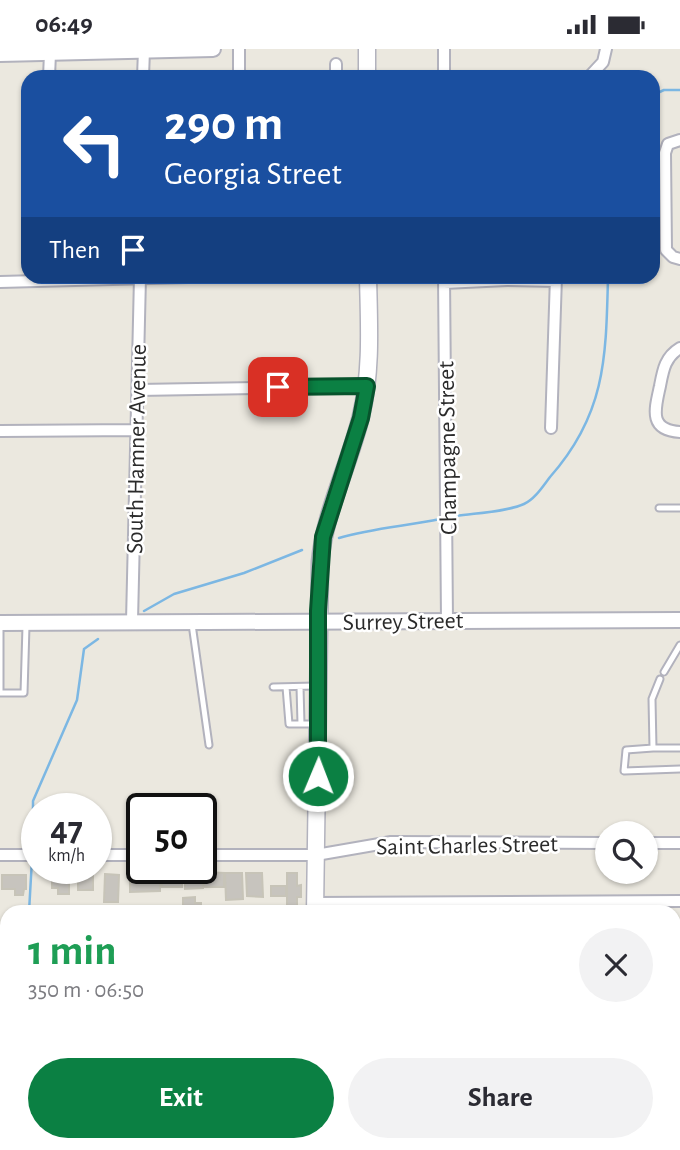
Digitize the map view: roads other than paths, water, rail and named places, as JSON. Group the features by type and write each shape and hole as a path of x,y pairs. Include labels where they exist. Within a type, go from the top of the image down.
{"main road":[{"path":"367,49 367,70"},
{"path":"314,905 320,562 325,526 361,418 367,386 370,331 368,284"}],"street":[{"path":"0,54 213,49"},
{"path":"239,49 239,70"},
{"path":"444,49 444,70"},
{"path":"596,70 603,62 606,49"},
{"path":"137,50 141,70"},
{"path":"50,53 50,70"},
{"path":"336,64 336,70"},
{"path":"680,140 668,144 665,153 666,250 673,257 680,259"},
{"path":"0,282 21,281"},
{"name":"South Hamner Avenue","path":"132,621 140,284"},
{"name":"Champagne Street","path":"444,284 447,620"},
{"path":"551,428 556,284"},
{"path":"680,348 672,353 664,366 655,416 665,429 680,432"},
{"path":"138,390 367,386"},
{"path":"0,432 137,430"},
{"name":"Surrey Street","path":"0,623 680,620"},
{"name":"Saint Charles Street","path":"217,855 316,855 391,842 595,843"},
{"path":"658,843 680,843"},
{"path":"0,856 21,855"},
{"path":"436,905 680,901"}],"lane":[{"path":"659,508 680,508"},
{"path":"191,621 202,712 209,745"},
{"path":"0,623 0,693 24,693 26,623"},
{"path":"664,672 680,645"},
{"path":"670,662 680,661"},
{"path":"653,748 652,699 660,679"},
{"path":"273,687 318,686"},
{"path":"286,687 289,724 319,724"},
{"path":"300,687 301,724"},
{"path":"680,748 626,750 624,771 680,769"}],"waterway":[{"path":"660,92 680,90"},
{"path":"456,516 500,511 524,504 532,499 568,454 582,430 599,383 604,359 608,284"},
{"path":"339,538 440,519"},
{"path":"144,611 174,594 244,573 302,550"},
{"path":"36,793 77,700 84,649 98,639"},
{"path":"29,905 31,884"}]}
